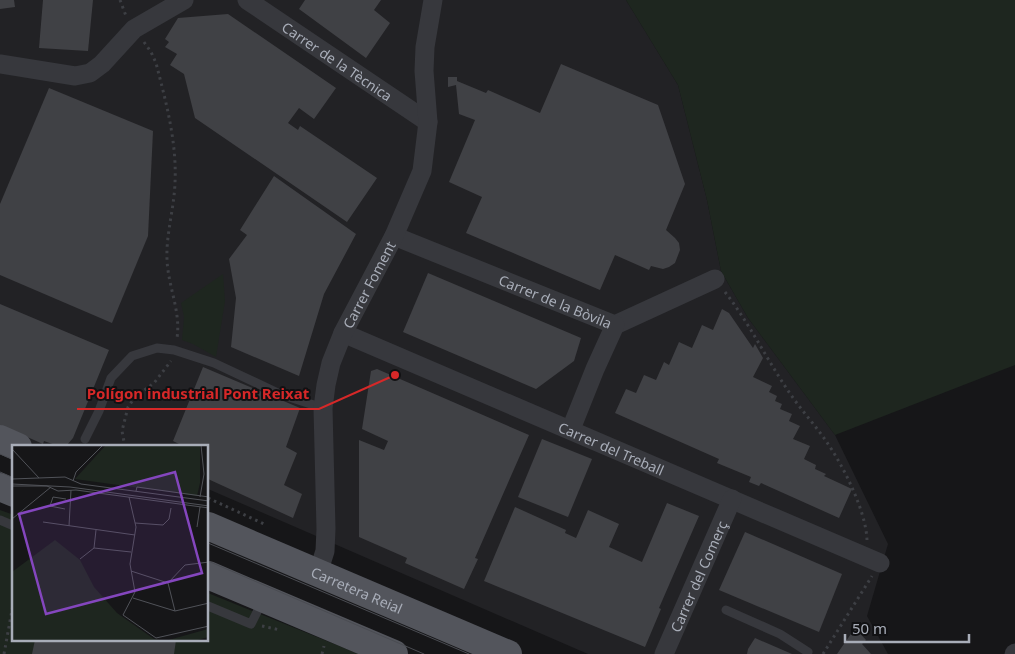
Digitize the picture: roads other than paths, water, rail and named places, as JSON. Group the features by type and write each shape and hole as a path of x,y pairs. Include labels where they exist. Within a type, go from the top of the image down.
{"main road":[{"path":"0,439 15,445"},
{"path":"0,487 12,492"},
{"name":"Carretera Reial","path":"209,526 508,654"},
{"path":"209,575 394,654"}],"street":[{"path":"0,64 75,76 90,73 102,64 134,29 184,0"},
{"name":"Carrer de la Tècnica","path":"247,0 428,122"},
{"name":"Carrer Foment","path":"318,573 324,551 326,529 323,408 326,385 331,363 344,333 394,236 422,171 428,122 424,46 433,0"},
{"name":"Carrer de la Bòvila","path":"394,236 615,325 715,279"},
{"path":"571,429 615,325"},
{"name":"Carrer del Treball","path":"344,333 873,560"},
{"name":"Carrer del Comerç","path":"664,654 732,499"}],"lane":[{"path":"85,439 99,411 111,378 132,356 157,348 174,350 214,364 280,394 323,408"},
{"path":"0,520 12,525"},
{"path":"209,606 251,624 264,599"},
{"path":"726,610 780,634 808,652 808,654"}],"tram line":[{"path":"0,454 12,459"},
{"path":"0,472 12,477"},
{"path":"209,543 469,654"},
{"path":"209,561 424,654"}],"place":[{"name":"Polígon industrial Pont Reixat","path":"395,375"}]}
